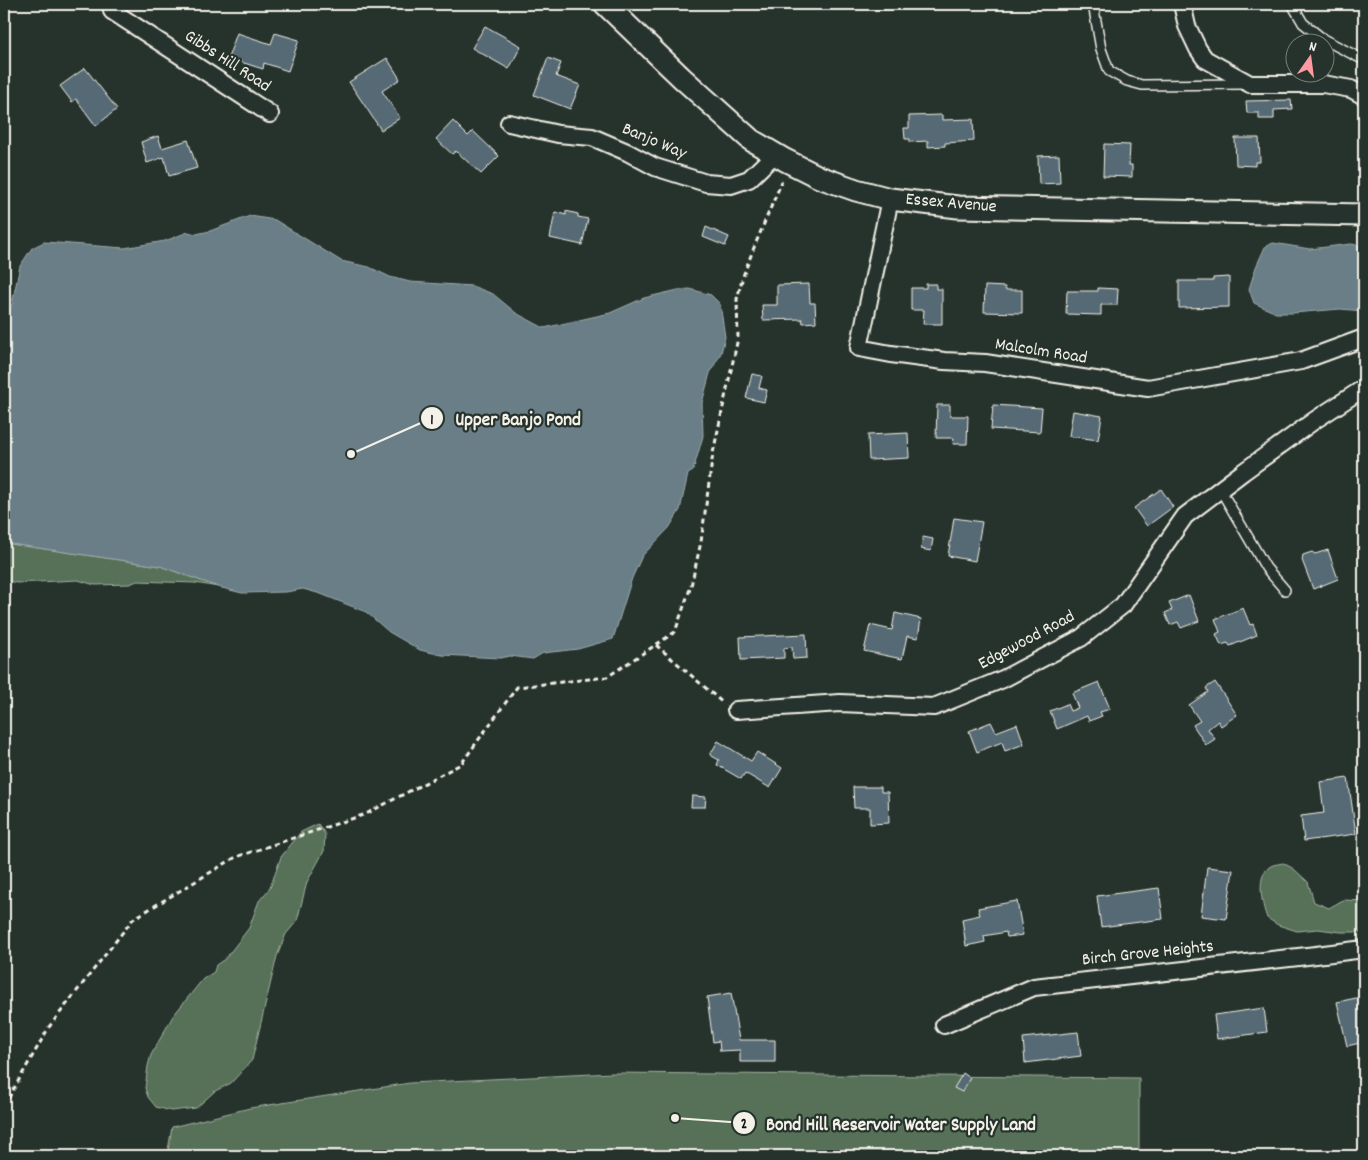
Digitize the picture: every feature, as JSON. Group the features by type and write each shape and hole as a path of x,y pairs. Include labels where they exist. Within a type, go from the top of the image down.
{"street":[{"name":"Essex Avenue","path":"605,4 682,78 751,140 819,176 856,190 890,199 958,207 1364,215"},
{"path":"1182,4 1187,26 1205,59 1250,84 1324,84 1351,89 1364,96"},
{"name":"Gibbs Hill Road","path":"116,7 270,114"},
{"name":"Banjo Way","path":"508,123 558,134 592,137 627,152 655,167 706,183 731,185 749,179 783,158"},
{"name":"Malcolm Road","path":"890,199 859,348 944,361 985,363 1148,388 1300,361 1364,338"},
{"name":"Edgewood Road","path":"736,710 840,703 934,707 1003,679 1081,638 1123,605 1185,516 1315,420 1364,388"},
{"name":"Birch Grove Heights","path":"944,1025 1034,987 1364,949"}],"lane":[{"path":"1093,4 1101,48 1109,72 1127,81 1142,85 1250,84"},
{"path":"1292,4 1303,23 1322,39 1364,60"},
{"path":"1220,489 1266,568 1285,590"}],"path":[{"path":"4,1106 49,1027 133,919 236,857 366,814 461,764 517,687 607,676 675,632 692,586 701,542 713,453 738,338 737,299 743,276 775,195 783,158"},
{"path":"656,644 726,706 736,710"}],"green space":[{"path":"854,4 916,4 902,9 885,10"},
{"path":"4,543 160,566 218,587 195,583 137,581 130,584 95,585 78,580 17,583 4,580"},
{"path":"318,824 325,834 324,851 307,882 297,921 286,934 277,956 252,1060 231,1083 215,1091 196,1108 171,1111 156,1107 148,1097 145,1088 148,1066 151,1055 173,1016 203,979 214,972 216,965 225,959 249,928 259,901 270,888 281,857 301,832"},
{"path":"1283,863 1294,869 1308,882 1314,902 1329,908 1343,900 1364,901 1364,932 1318,929 1297,931 1278,925 1267,918 1261,890 1263,876 1271,866"},
{"path":"612,1073 1139,1078 1139,1156 167,1156 172,1127 250,1108 410,1083"}],"water":[{"path":"250,216 275,220 341,261 369,267 390,277 410,282 472,286 493,294 516,313 544,328 610,313 644,298 678,290 690,289 711,295 720,304 725,337 721,353 710,373 702,403 703,436 693,471 688,474 680,510 669,528 642,556 632,578 613,639 578,649 543,653 533,659 510,656 500,658 442,655 420,650 389,632 366,612 303,589 286,592 242,593 218,587 160,566 4,543 4,316 11,308 20,266 32,248 44,242 124,248 165,241 188,232 196,234 210,231"},
{"path":"1273,243 1310,249 1351,244 1364,246 1364,311 1340,309 1276,313 1254,303 1249,289 1265,247"}],"building":[{"path":"485,26 521,46 509,69 472,48"},
{"path":"237,33 271,44 275,33 299,40 288,71 264,63 263,69 228,58"},
{"path":"387,58 400,79 382,91 400,118 381,130 349,82"},
{"path":"548,58 561,63 556,76 580,85 570,109 534,95"},
{"path":"85,68 117,109 96,126 76,99 72,102 60,86"},
{"path":"1291,100 1292,109 1274,110 1274,119 1259,119 1259,113 1247,113 1246,101"},
{"path":"942,115 942,120 973,119 974,141 945,143 945,146 928,147 928,141 910,142 910,139 905,139 904,128 909,128 909,116"},
{"path":"453,121 468,136 473,131 499,156 481,174 456,151 452,154 436,139"},
{"path":"158,136 162,148 188,140 197,168 169,176 164,157 147,163 141,142"},
{"path":"1235,138 1259,138 1260,162 1255,162 1255,166 1236,165"},
{"path":"1104,144 1130,145 1129,165 1132,165 1132,177 1103,176"},
{"path":"1059,155 1060,183 1039,184 1038,156"},
{"path":"566,211 578,214 578,217 588,219 582,245 550,238 555,212 566,215"},
{"path":"706,227 729,237 725,246 703,237"},
{"path":"1229,277 1229,307 1179,308 1179,281 1213,281 1213,278"},
{"path":"809,284 810,303 815,303 816,322 803,323 802,319 763,320 762,305 777,305 777,285"},
{"path":"926,284 936,284 936,289 942,289 942,324 923,324 924,310 911,310 911,288 926,288"},
{"path":"985,286 1005,287 1005,290 1022,290 1022,313 984,312"},
{"path":"1098,288 1118,289 1117,305 1101,305 1101,315 1066,314 1067,291 1098,291"},
{"path":"752,374 762,376 759,388 767,390 764,402 746,398"},
{"path":"937,405 950,405 950,416 968,416 967,444 953,444 954,438 936,438"},
{"path":"993,405 1042,408 1040,432 991,429"},
{"path":"1073,411 1102,416 1098,440 1069,436"},
{"path":"908,433 909,458 869,460 868,435"},
{"path":"1161,489 1173,507 1147,526 1134,508"},
{"path":"954,518 982,522 975,561 948,556"},
{"path":"923,537 933,539 931,551 921,549"},
{"path":"1328,550 1338,579 1313,589 1302,560 1303,555"},
{"path":"1189,595 1199,621 1181,628 1178,622 1170,625 1165,613 1172,610 1169,603"},
{"path":"1243,608 1250,625 1253,624 1257,635 1230,646 1228,643 1221,645 1216,634 1220,632 1215,619"},
{"path":"895,613 921,619 918,638 907,636 902,659 864,651 870,625 892,630"},
{"path":"806,634 807,658 793,659 792,647 784,648 784,658 741,660 740,637"},
{"path":"1099,682 1110,709 1100,712 1102,716 1089,721 1087,716 1057,729 1050,711 1067,704 1070,711 1078,708 1072,693"},
{"path":"1215,682 1237,715 1221,726 1218,721 1208,729 1215,739 1206,745 1193,725 1200,721 1189,705 1208,692 1206,688"},
{"path":"991,722 996,732 1017,724 1024,744 1005,751 1002,742 977,752 969,731"},
{"path":"718,741 751,761 757,752 782,768 770,788 745,773 741,779 717,765 719,760 710,755"},
{"path":"1348,778 1356,834 1304,841 1301,816 1324,813 1320,782"},
{"path":"853,787 881,787 881,792 888,792 889,823 870,824 870,808 854,808"},
{"path":"692,796 706,797 705,807 691,807"},
{"path":"1207,867 1233,870 1226,919 1201,916"},
{"path":"1159,888 1163,919 1101,927 1097,896"},
{"path":"1017,901 1023,935 1007,937 1006,932 984,936 985,942 966,946 962,919 980,915 978,908"},
{"path":"731,993 739,1040 775,1040 775,1062 740,1062 740,1050 720,1051 719,1041 713,1042 707,997"},
{"path":"1361,997 1364,1013 1364,1042 1347,1046 1337,1002"},
{"path":"1264,1008 1267,1032 1217,1039 1214,1015"},
{"path":"1078,1032 1081,1056 1025,1063 1023,1038"},
{"path":"963,1073 970,1078 962,1092 954,1088"}],"place":[{"name":"Upper Banjo Pond","path":"351,454"},
{"name":"Bond Hill Reservoir Water Supply Land","path":"675,1118"}]}
